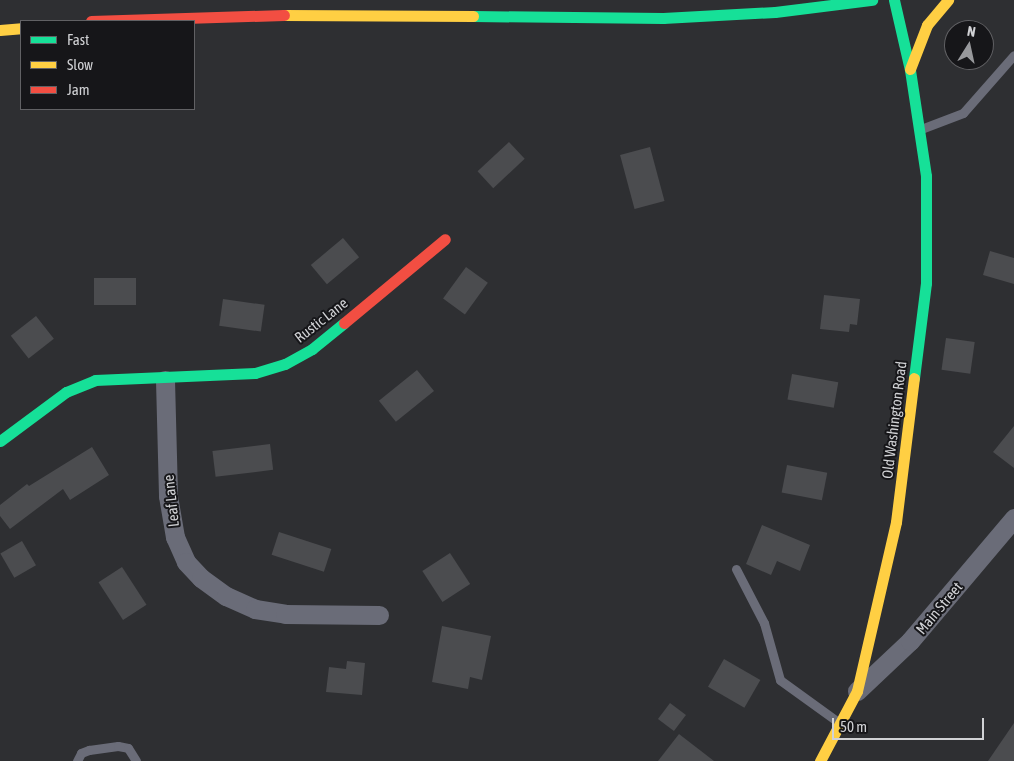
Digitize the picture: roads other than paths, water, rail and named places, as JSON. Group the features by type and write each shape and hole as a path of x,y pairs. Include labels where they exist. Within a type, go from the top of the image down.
{"street":[{"path":"118,20 288,14 702,17 872,0"},
{"name":"Old Washington Road","path":"820,761 857,691 896,522 923,313 928,237 920,129 910,70 894,0"},
{"path":"910,70 927,25 948,0"},
{"path":"0,30 20,28"},
{"name":"Rustic Lane","path":"0,441 66,392 96,380 165,380 255,373 285,364 312,349 445,239"},
{"name":"Leaf Lane","path":"165,380 168,496 173,529 186,562 226,596 255,609 285,614 379,616"},
{"name":"Main Street","path":"857,691 910,641 1014,518"}],"lane":[{"path":"920,129 963,113 1014,55"},
{"path":"736,569 764,623 780,680 840,724"},
{"path":"78,761 81,753 89,750 118,746 128,748 136,761"}]}
